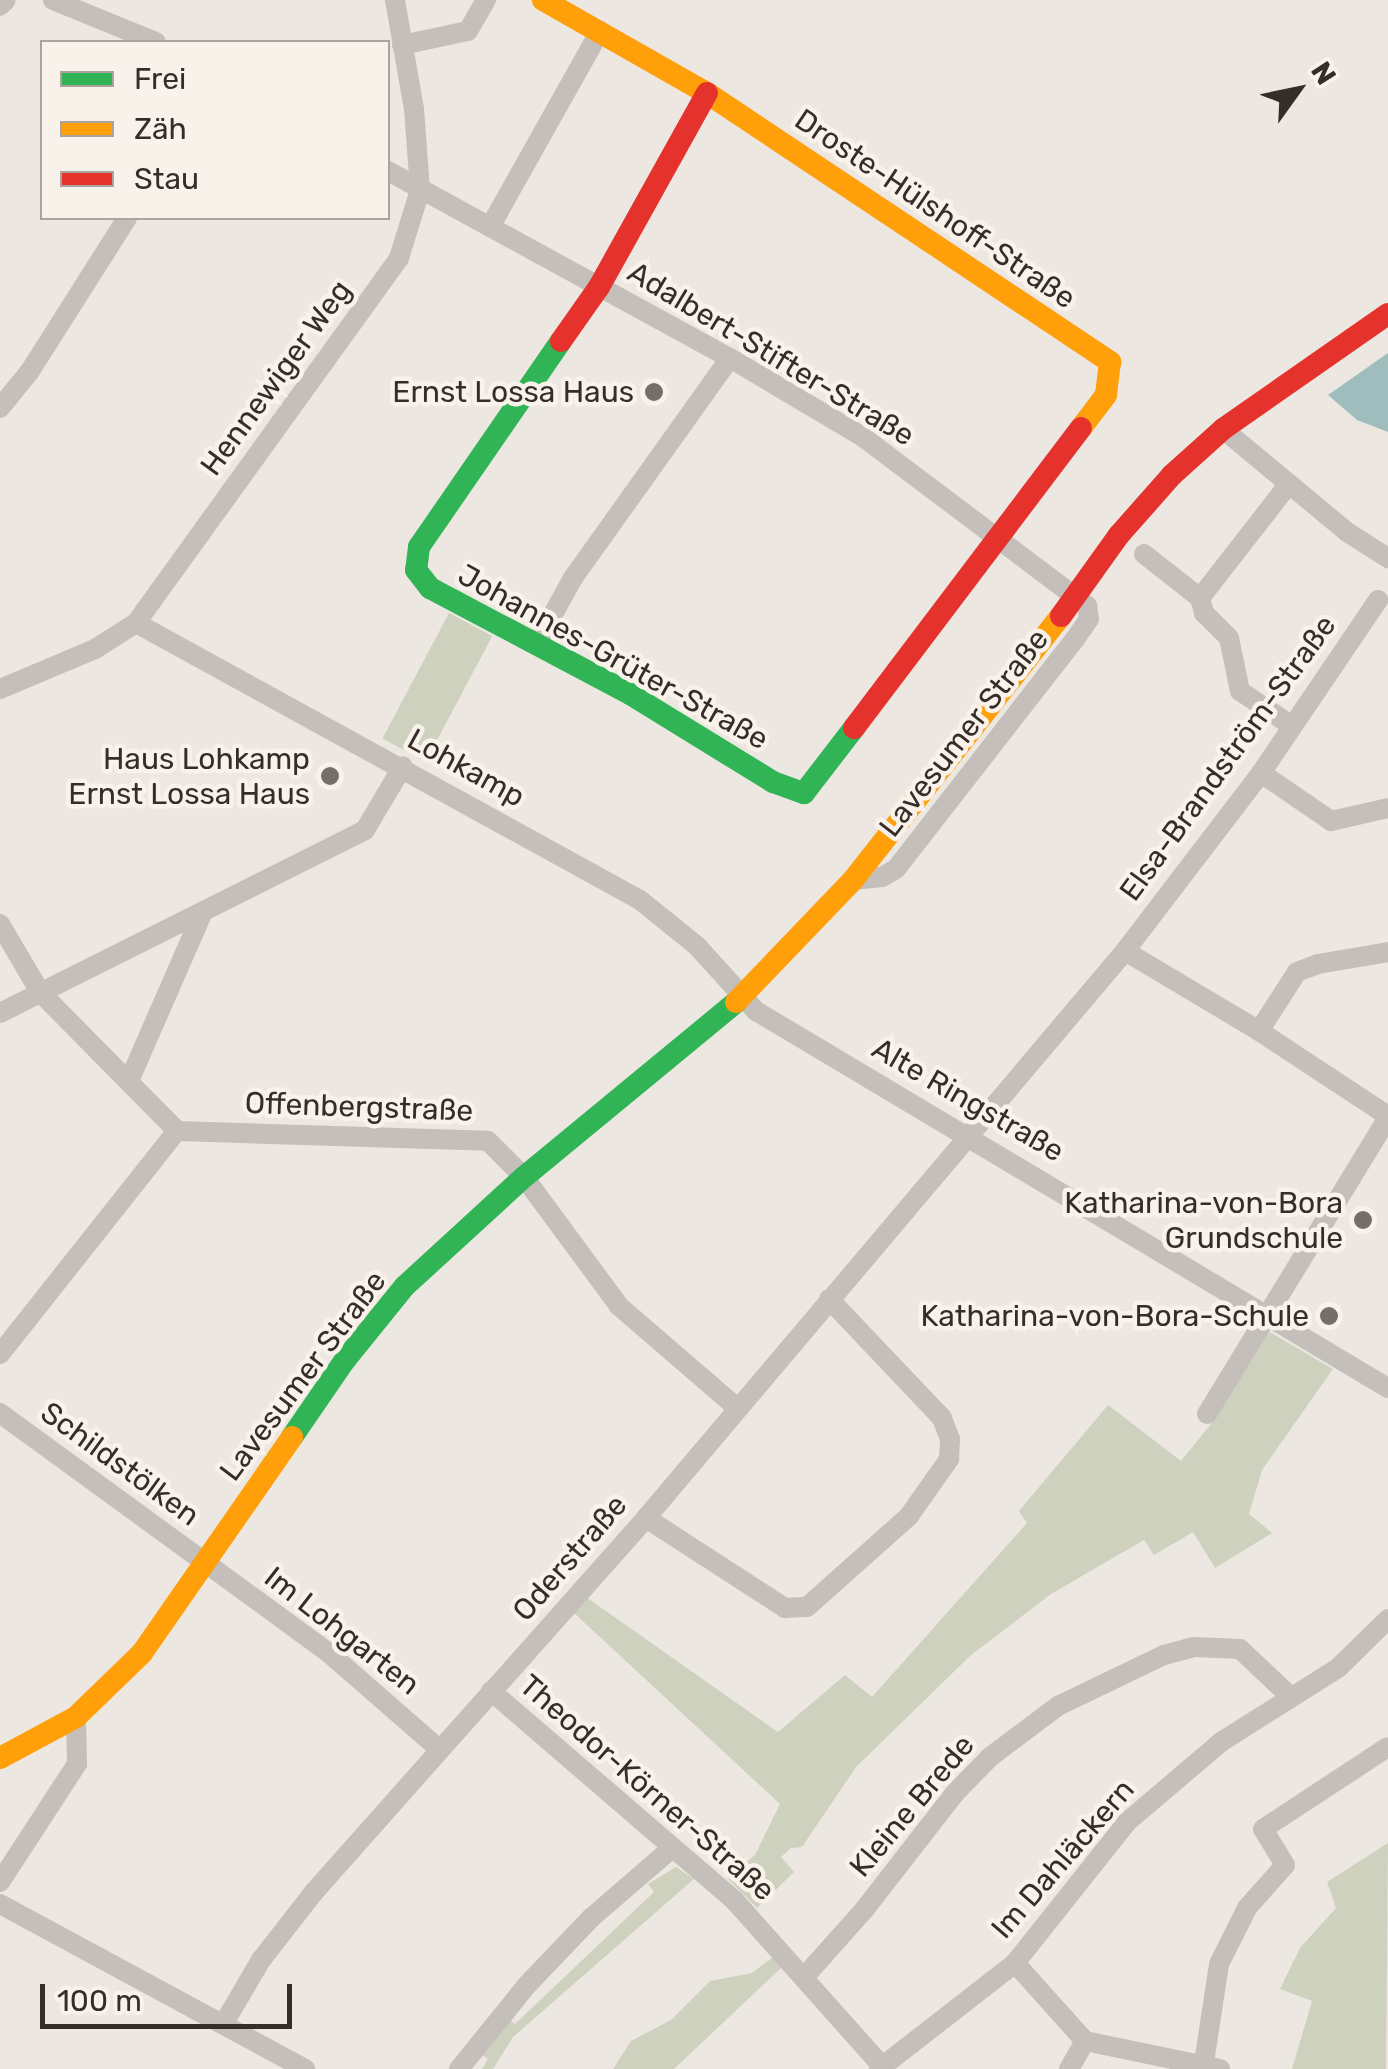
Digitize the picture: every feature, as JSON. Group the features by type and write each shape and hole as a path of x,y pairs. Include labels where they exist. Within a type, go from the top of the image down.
{"street":[{"path":"0,6 6,0"},
{"path":"53,0 151,40"},
{"name":"Hennewiger Weg","path":"0,689 95,649 136,623 399,258 420,190 418,138 395,0"},
{"path":"402,46 468,30 486,0"},
{"name":"Droste-Hülshoff-Straße","path":"543,0 707,92 1110,362 1106,395 999,536"},
{"path":"490,227 600,31"},
{"path":"599,286 707,92"},
{"name":"Adalbert-Stifter-Straße","path":"390,172 730,358 863,437 1075,596"},
{"path":"0,408 30,371 126,220"},
{"name":"Johannes-Grüter-Straße","path":"599,286 416,556 416,570 430,588 630,694 773,782 804,793 999,536"},
{"name":"Lavesumer Straße","path":"0,1758 76,1717 142,1653 345,1360 406,1286 524,1177 741,998 853,880 1155,494 1222,429 1388,314"},
{"path":"536,644 573,578 730,358"},
{"path":"1222,429 1388,558"},
{"path":"1200,598 1288,484"},
{"path":"1144,554 1200,598 1204,614 1229,638 1240,691 1292,726"},
{"name":"Elsa-Brandström-Straße","path":"966,1134 1125,951 1261,773 1385,597"},
{"name":"Lohkamp","path":"136,623 403,766 640,900 696,946 741,998"},
{"path":"0,1013 364,830 403,766"},
{"path":"1261,773 1331,821 1388,808"},
{"path":"129,1081 202,914"},
{"path":"0,924 40,992 177,1131 0,1354"},
{"path":"1125,951 1260,1031 1388,1117 1206,1414"},
{"path":"1260,1031 1297,972 1318,964 1388,952"},
{"name":"Alte Ringstraße","path":"741,998 1270,1313 1388,1388"},
{"name":"Offenbergstraße","path":"177,1131 488,1140 524,1177 619,1306 736,1407"},
{"name":"Oderstraße","path":"224,2023 261,1960 491,1690 646,1518 966,1134"},
{"path":"646,1518 785,1608 807,1607 909,1516 950,1459 950,1439 942,1418 829,1299"},
{"name":"Schildstölken","path":"0,1414 203,1565"},
{"name":"Im Lohgarten","path":"203,1565 329,1653 439,1750"},
{"name":"Im Dahläckern","path":"881,2068 1014,1963 1127,1822 1221,1742 1338,1668 1388,1619"},
{"name":"Kleine Brede","path":"806,1975 864,1910 955,1793 990,1757 1058,1706 1164,1655 1194,1647 1240,1649 1291,1697"},
{"name":"Theodor-Körner-Straße","path":"491,1690 734,1900 806,1975 881,2068"},
{"path":"0,1882 77,1764 76,1717"},
{"path":"1014,1963 1085,2041 1208,2067 1218,1964 1248,1908 1284,1865 1263,1829 1388,1747"},
{"path":"459,2069 503,2013 591,1918 672,1848"},
{"path":"0,1904 306,2069"},
{"path":"1069,2069 1085,2041"}],"green space":[{"path":"449,613 492,636 426,761 382,738"},
{"path":"1266,1330 1333,1369 1262,1470 1249,1514 1272,1533 1215,1568 1193,1532 1154,1555 1144,1540 1051,1594 970,1656 856,1767 802,1847 791,1848 781,1857 794,1872 757,1908 727,1878 755,1855 780,1804 573,1612 586,1597 778,1732 845,1675 872,1697 1027,1523 1019,1511 1108,1405 1181,1461 1211,1424"},
{"path":"1388,1843 1386,2069 1292,2069 1312,2001 1280,1989 1300,1948 1336,1908 1327,1882"},
{"path":"676,1867 694,1879 513,2037 493,2069 482,2069 488,2059 477,2051 506,2017 515,2024 654,1892 648,1884"},
{"path":"774,1956 782,1967 674,2069 613,2069 631,2041 671,2020 710,1981 752,1973"}],"water":[{"path":"1388,353 1388,432 1357,420 1328,395"}],"traffic: fast":[{"path":"561,341 419,547 416,570 430,588 630,694 773,782 804,793 854,728"},
{"path":"292,1437 345,1360 405,1286 524,1177 736,1002"}],"traffic: slow":[{"path":"543,0 707,93 1110,362 1106,395 1081,428"},
{"path":"736,1002 853,880 1061,616"},
{"path":"0,1758 76,1717 142,1653 292,1437"}],"traffic: jam":[{"path":"561,341 599,287 707,93"},
{"path":"1061,616 1119,535 1172,475 1223,429 1388,314"},
{"path":"854,728 1081,428"}],"place":[{"name":"Ernst Lossa Haus","path":"654,392"},
{"name":"Haus Lohkamp Ernst Lossa Haus","path":"330,776"},
{"name":"Katharina-von-Bora Grundschule","path":"1363,1220"},
{"name":"Katharina-von-Bora-Schule","path":"1329,1316"}]}
